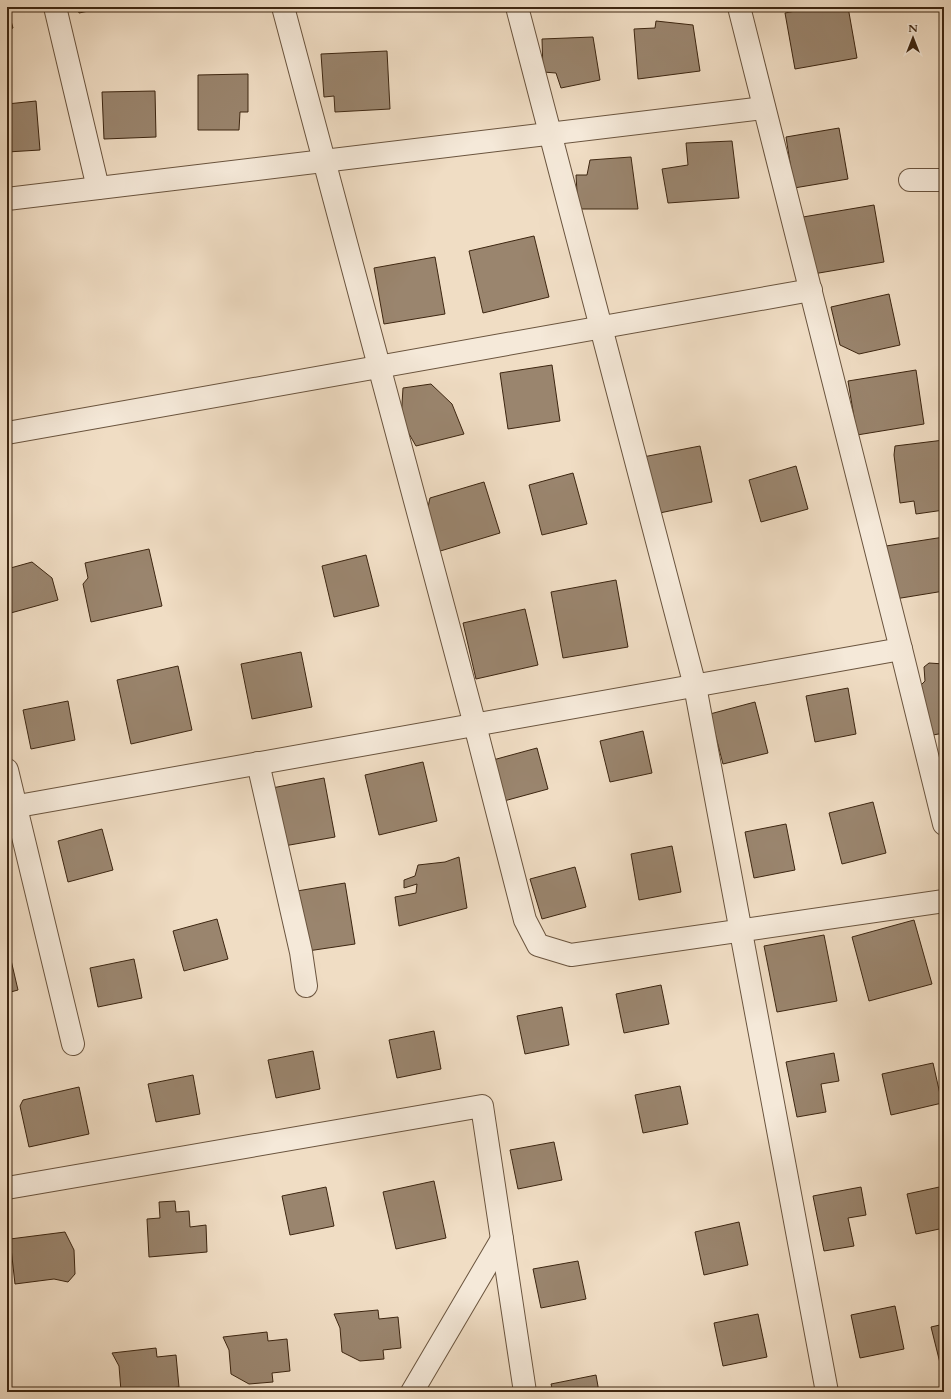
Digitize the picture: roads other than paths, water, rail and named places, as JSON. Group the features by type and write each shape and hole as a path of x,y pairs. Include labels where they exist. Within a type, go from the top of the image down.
{"street":[{"path":"56,7 98,188"},
{"path":"284,7 475,725 525,920 538,945 571,955 944,901"},
{"path":"517,7 695,686 742,930 827,1392"},
{"path":"739,7 944,824"},
{"path":"7,199 764,108"},
{"path":"910,180 944,180"},
{"path":"7,433 811,290"},
{"path":"11,807 901,649"},
{"path":"258,763 301,952 306,986"},
{"path":"7,770 11,807 73,1044"},
{"path":"7,1188 482,1106 526,1392"},
{"path":"412,1392 502,1240"}]}
